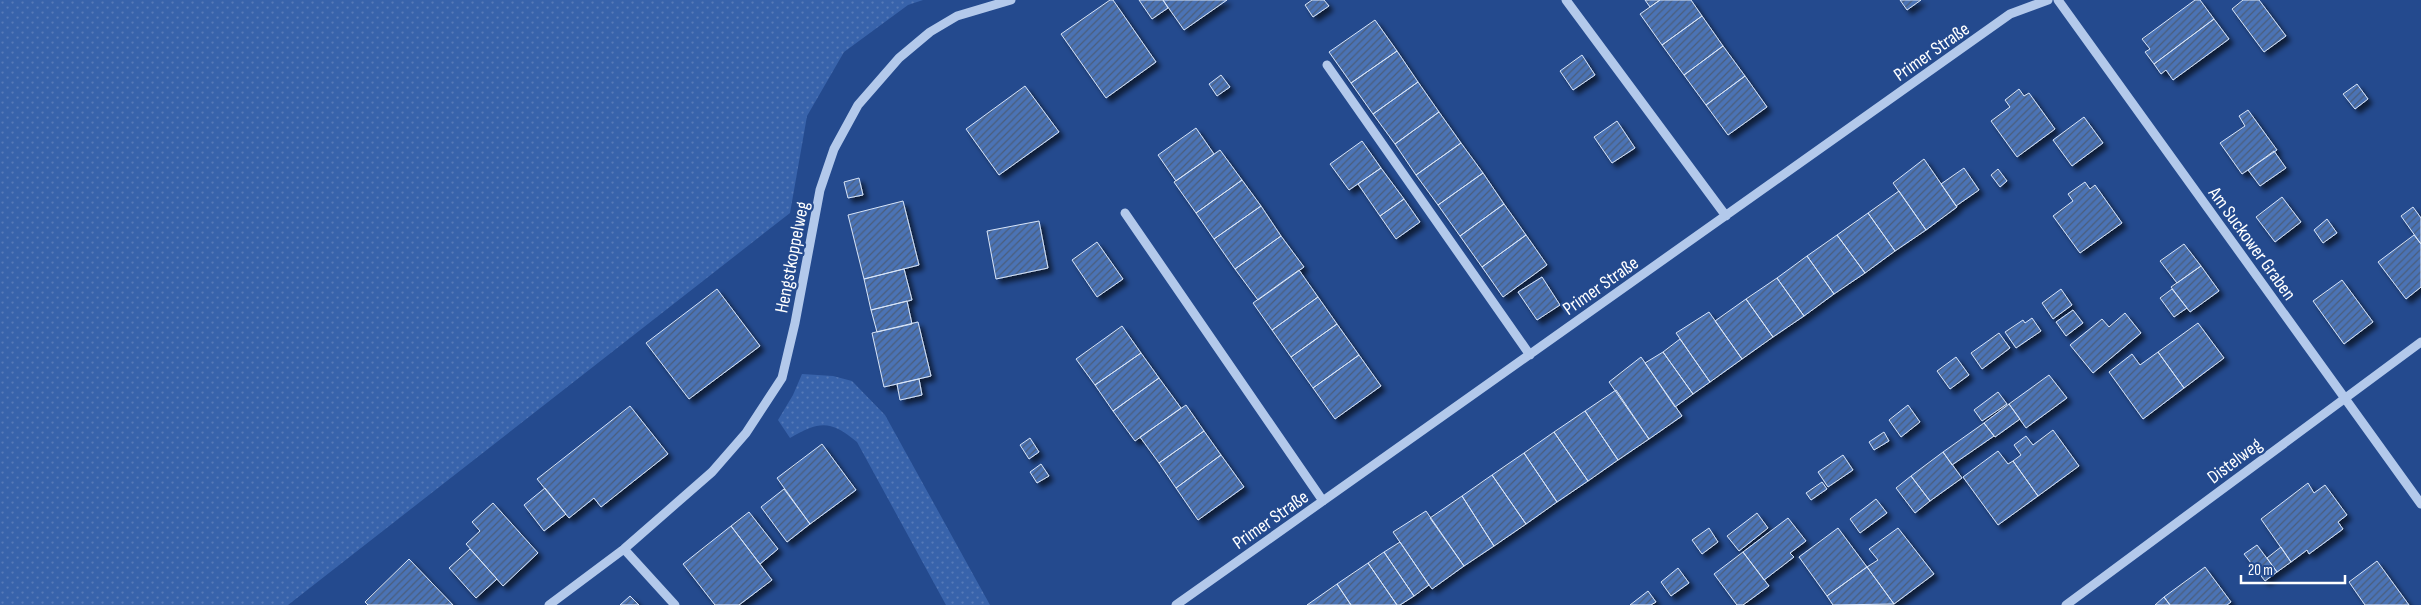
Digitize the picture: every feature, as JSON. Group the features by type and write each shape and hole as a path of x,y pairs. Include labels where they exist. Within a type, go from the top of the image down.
{"street":[{"name":"Hengstkoppelweg","path":"549,605 624,549 712,472 746,434 782,378 795,324 820,190 834,149 858,106 899,58 930,32 957,16 1010,0"},
{"path":"1566,0 1726,216"},
{"name":"Primer Straße","path":"1176,605 2010,14 2048,0"},
{"name":"Am Suckower Graben","path":"2058,0 2421,504"},
{"path":"1327,65 1530,355"},
{"path":"1125,212 1323,501"},
{"name":"Distelweg","path":"2066,605 2421,342"},
{"path":"624,549 675,605"}],"shaded area":[{"path":"0,0 923,0 908,5 844,52 807,116 790,213 288,605 0,605"},
{"path":"802,374 833,376 852,381 885,415 990,605 946,605 857,442 839,430 825,425 809,428 790,438 778,420 793,395"}],"building":[{"path":"1110,0 1113,0 1156,62 1106,98 1061,34"},
{"path":"1139,0 1163,0 1168,8 1152,19"},
{"path":"1163,0 1227,0 1184,30"},
{"path":"1312,0 1324,0 1329,6 1313,17 1305,5"},
{"path":"1645,0 1660,0 1650,7"},
{"path":"1660,0 1691,0 1702,16 1662,45 1640,14"},
{"path":"1900,0 1921,0 1907,10"},
{"path":"2195,0 2200,0 2214,19 2154,64 2145,52 2150,49 2142,39"},
{"path":"2243,0 2259,0 2286,36 2264,52 2232,9"},
{"path":"1702,16 1723,46 1684,75 1662,45"},
{"path":"2214,19 2229,39 2173,80 2166,70 2161,74 2154,64"},
{"path":"1375,20 1397,51 1351,83 1329,52"},
{"path":"1723,46 1745,76 1706,105 1684,75"},
{"path":"1397,51 1418,82 1373,114 1351,83"},
{"path":"1582,55 1595,75 1573,90 1560,71"},
{"path":"1221,75 1230,87 1217,96 1209,84"},
{"path":"1745,76 1767,107 1728,135 1706,105"},
{"path":"1418,82 1439,112 1395,144 1373,114"},
{"path":"2357,84 2368,99 2355,109 2343,94"},
{"path":"1025,86 1059,132 999,175 966,129"},
{"path":"2019,89 2024,96 2029,93 2055,129 2017,157 1991,121 2010,107 2005,100"},
{"path":"2248,110 2277,150 2242,174 2220,143 2245,126 2239,116"},
{"path":"1439,112 1461,143 1416,175 1395,144"},
{"path":"2084,117 2103,143 2072,166 2053,140"},
{"path":"1617,121 1635,148 1612,163 1594,137"},
{"path":"1196,128 1214,154 1176,181 1158,155"},
{"path":"1362,141 1381,168 1349,190 1330,164"},
{"path":"1461,143 1483,173 1438,205 1416,175"},
{"path":"1220,150 1242,180 1196,213 1174,182"},
{"path":"2274,151 2286,168 2260,186 2248,170"},
{"path":"1924,159 1957,207 1926,230 1893,183"},
{"path":"1381,168 1404,199 1380,216 1358,184"},
{"path":"1964,168 1979,190 1956,206 1941,184"},
{"path":"1998,169 2007,181 2000,187 1991,175"},
{"path":"1483,173 1504,204 1460,236 1438,205"},
{"path":"859,178 863,195 848,198 844,182"},
{"path":"1242,180 1261,206 1214,239 1196,213"},
{"path":"2085,182 2090,189 2095,185 2122,223 2080,253 2053,216 2073,201 2068,194"},
{"path":"1899,191 1926,230 1895,251 1868,213"},
{"path":"2282,197 2301,222 2275,242 2256,217"},
{"path":"1404,199 1420,222 1396,239 1380,216"},
{"path":"903,201 919,265 864,279 848,215"},
{"path":"1504,204 1526,235 1482,267 1460,236"},
{"path":"1261,206 1281,236 1235,269 1214,239"},
{"path":"2413,207 2421,218 2421,244 2401,216"},
{"path":"1868,213 1895,251 1865,273 1837,235"},
{"path":"2327,219 2337,233 2323,243 2314,230"},
{"path":"1039,221 1048,268 996,279 987,231"},
{"path":"1526,235 1547,265 1503,297 1482,267"},
{"path":"1837,235 1865,273 1834,294 1807,256"},
{"path":"2414,235 2421,244 2421,287 2406,299 2378,262"},
{"path":"1281,236 1304,267 1258,300 1235,269"},
{"path":"1097,242 1123,279 1097,297 1072,260"},
{"path":"2184,244 2201,266 2177,283 2160,261"},
{"path":"1807,256 1834,294 1804,316 1777,278"},
{"path":"2201,266 2219,291 2190,312 2171,287"},
{"path":"904,269 912,300 871,310 864,279"},
{"path":"1299,270 1318,297 1272,330 1253,303"},
{"path":"1542,277 1560,305 1537,320 1518,292"},
{"path":"1777,278 1804,316 1773,337 1746,299"},
{"path":"2342,280 2373,322 2344,344 2313,301"},
{"path":"717,289 760,346 689,399 646,343"},
{"path":"2061,289 2072,305 2053,319 2042,303"},
{"path":"2172,289 2187,308 2174,317 2160,298"},
{"path":"1318,297 1337,324 1291,357 1272,330"},
{"path":"1746,299 1773,337 1742,359 1715,321"},
{"path":"907,301 912,324 877,332 871,310"},
{"path":"2073,310 2083,323 2066,336 2056,322"},
{"path":"1709,312 1742,359 1710,382 1676,333"},
{"path":"2125,313 2141,333 2093,373 2070,345 2102,319 2109,327"},
{"path":"2032,318 2041,331 2016,348 2005,332 2023,320 2025,323"},
{"path":"918,322 931,376 884,387 872,333"},
{"path":"2198,323 2224,358 2184,388 2158,352"},
{"path":"1337,324 1359,355 1313,388 1291,357"},
{"path":"1122,326 1141,353 1095,385 1076,359"},
{"path":"1999,333 2010,348 1982,369 1971,353"},
{"path":"1680,339 1710,382 1693,394 1663,352"},
{"path":"1663,352 1693,394 1675,407 1645,363"},
{"path":"2158,352 2184,388 2143,419 2109,372 2132,354 2140,365"},
{"path":"1141,353 1159,378 1113,411 1095,385"},
{"path":"1359,355 1381,386 1335,419 1313,388"},
{"path":"1641,357 1682,416 1649,439 1609,382"},
{"path":"1956,357 1969,375 1950,389 1937,371"},
{"path":"2049,375 2067,398 2026,428 2009,404"},
{"path":"1159,378 1181,408 1135,441 1113,411"},
{"path":"919,379 922,395 900,400 897,384"},
{"path":"1616,390 1649,439 1618,460 1585,411"},
{"path":"1998,392 2007,404 1982,421 1974,410"},
{"path":"2009,404 2020,419 1995,437 1984,423"},
{"path":"1186,405 1204,431 1159,463 1140,437"},
{"path":"1908,405 1920,422 1901,437 1889,420"},
{"path":"630,406 668,454 601,507 594,498 569,518 537,479"},
{"path":"1585,411 1618,460 1588,481 1554,432"},
{"path":"1984,423 1994,436 1952,465 1943,452"},
{"path":"2053,430 2079,466 2038,496 2013,461 2021,455 2014,445 2026,436 2033,445"},
{"path":"1204,431 1221,455 1176,488 1159,463"},
{"path":"1554,432 1588,481 1557,502 1524,453"},
{"path":"1884,432 1889,441 1874,450 1869,442"},
{"path":"1030,438 1039,452 1029,459 1020,445"},
{"path":"822,444 856,490 810,524 777,478"},
{"path":"1998,451 2008,464 2013,461 2038,496 1998,525 1963,477"},
{"path":"1943,452 1962,478 1930,501 1911,476"},
{"path":"1524,453 1557,502 1526,524 1492,475"},
{"path":"1221,455 1244,487 1198,520 1176,488"},
{"path":"1843,455 1853,470 1828,487 1818,472"},
{"path":"1041,464 1049,476 1037,483 1030,472"},
{"path":"1492,475 1526,524 1494,546 1462,496"},
{"path":"1911,476 1930,501 1915,513 1896,488"},
{"path":"1822,482 1827,489 1811,500 1806,493"},
{"path":"2308,483 2314,493 2325,485 2347,515 2338,522 2343,529 2309,554 2307,550 2291,562 2261,519"},
{"path":"545,488 566,514 544,531 524,505"},
{"path":"784,489 810,524 787,542 761,507"},
{"path":"1462,496 1494,546 1464,566 1430,518"},
{"path":"1876,499 1887,513 1860,533 1850,519"},
{"path":"493,503 538,553 503,586 466,544 480,531 472,522"},
{"path":"1426,511 1464,566 1432,589 1393,532"},
{"path":"749,512 778,549 760,564 731,526"},
{"path":"1757,513 1768,528 1739,551 1727,536"},
{"path":"1788,518 1806,541 1790,553 1794,557 1764,580 1743,552"},
{"path":"731,526 772,580 739,605 715,605 683,564"},
{"path":"1709,528 1718,542 1702,554 1692,540"},
{"path":"1838,528 1867,567 1827,596 1799,557"},
{"path":"1898,528 1934,574 1894,604 1867,567 1878,560 1869,549"},
{"path":"1400,542 1429,585 1414,596 1384,552"},
{"path":"2257,545 2277,572 2265,581 2244,554"},
{"path":"2281,547 2291,562 2277,572 2267,558"},
{"path":"470,549 497,579 476,598 449,568"},
{"path":"1384,552 1414,596 1400,605 1397,605 1368,563"},
{"path":"1743,552 1769,586 1743,605 1737,605 1714,574"},
{"path":"409,559 453,605 368,605 365,602"},
{"path":"2377,561 2409,605 2365,605 2349,582"},
{"path":"1368,563 1397,605 1351,605 1337,584"},
{"path":"1867,567 1894,604 1833,605 1827,596"},
{"path":"2205,567 2231,602 2227,605 2170,605 2164,597"},
{"path":"1678,568 1689,583 1671,596 1661,582"},
{"path":"1337,584 1351,605 1307,605"},
{"path":"1648,591 1656,602 1651,605 1630,605"},
{"path":"630,596 639,605 620,605"},
{"path":"2164,597 2170,605 2155,605"}]}
